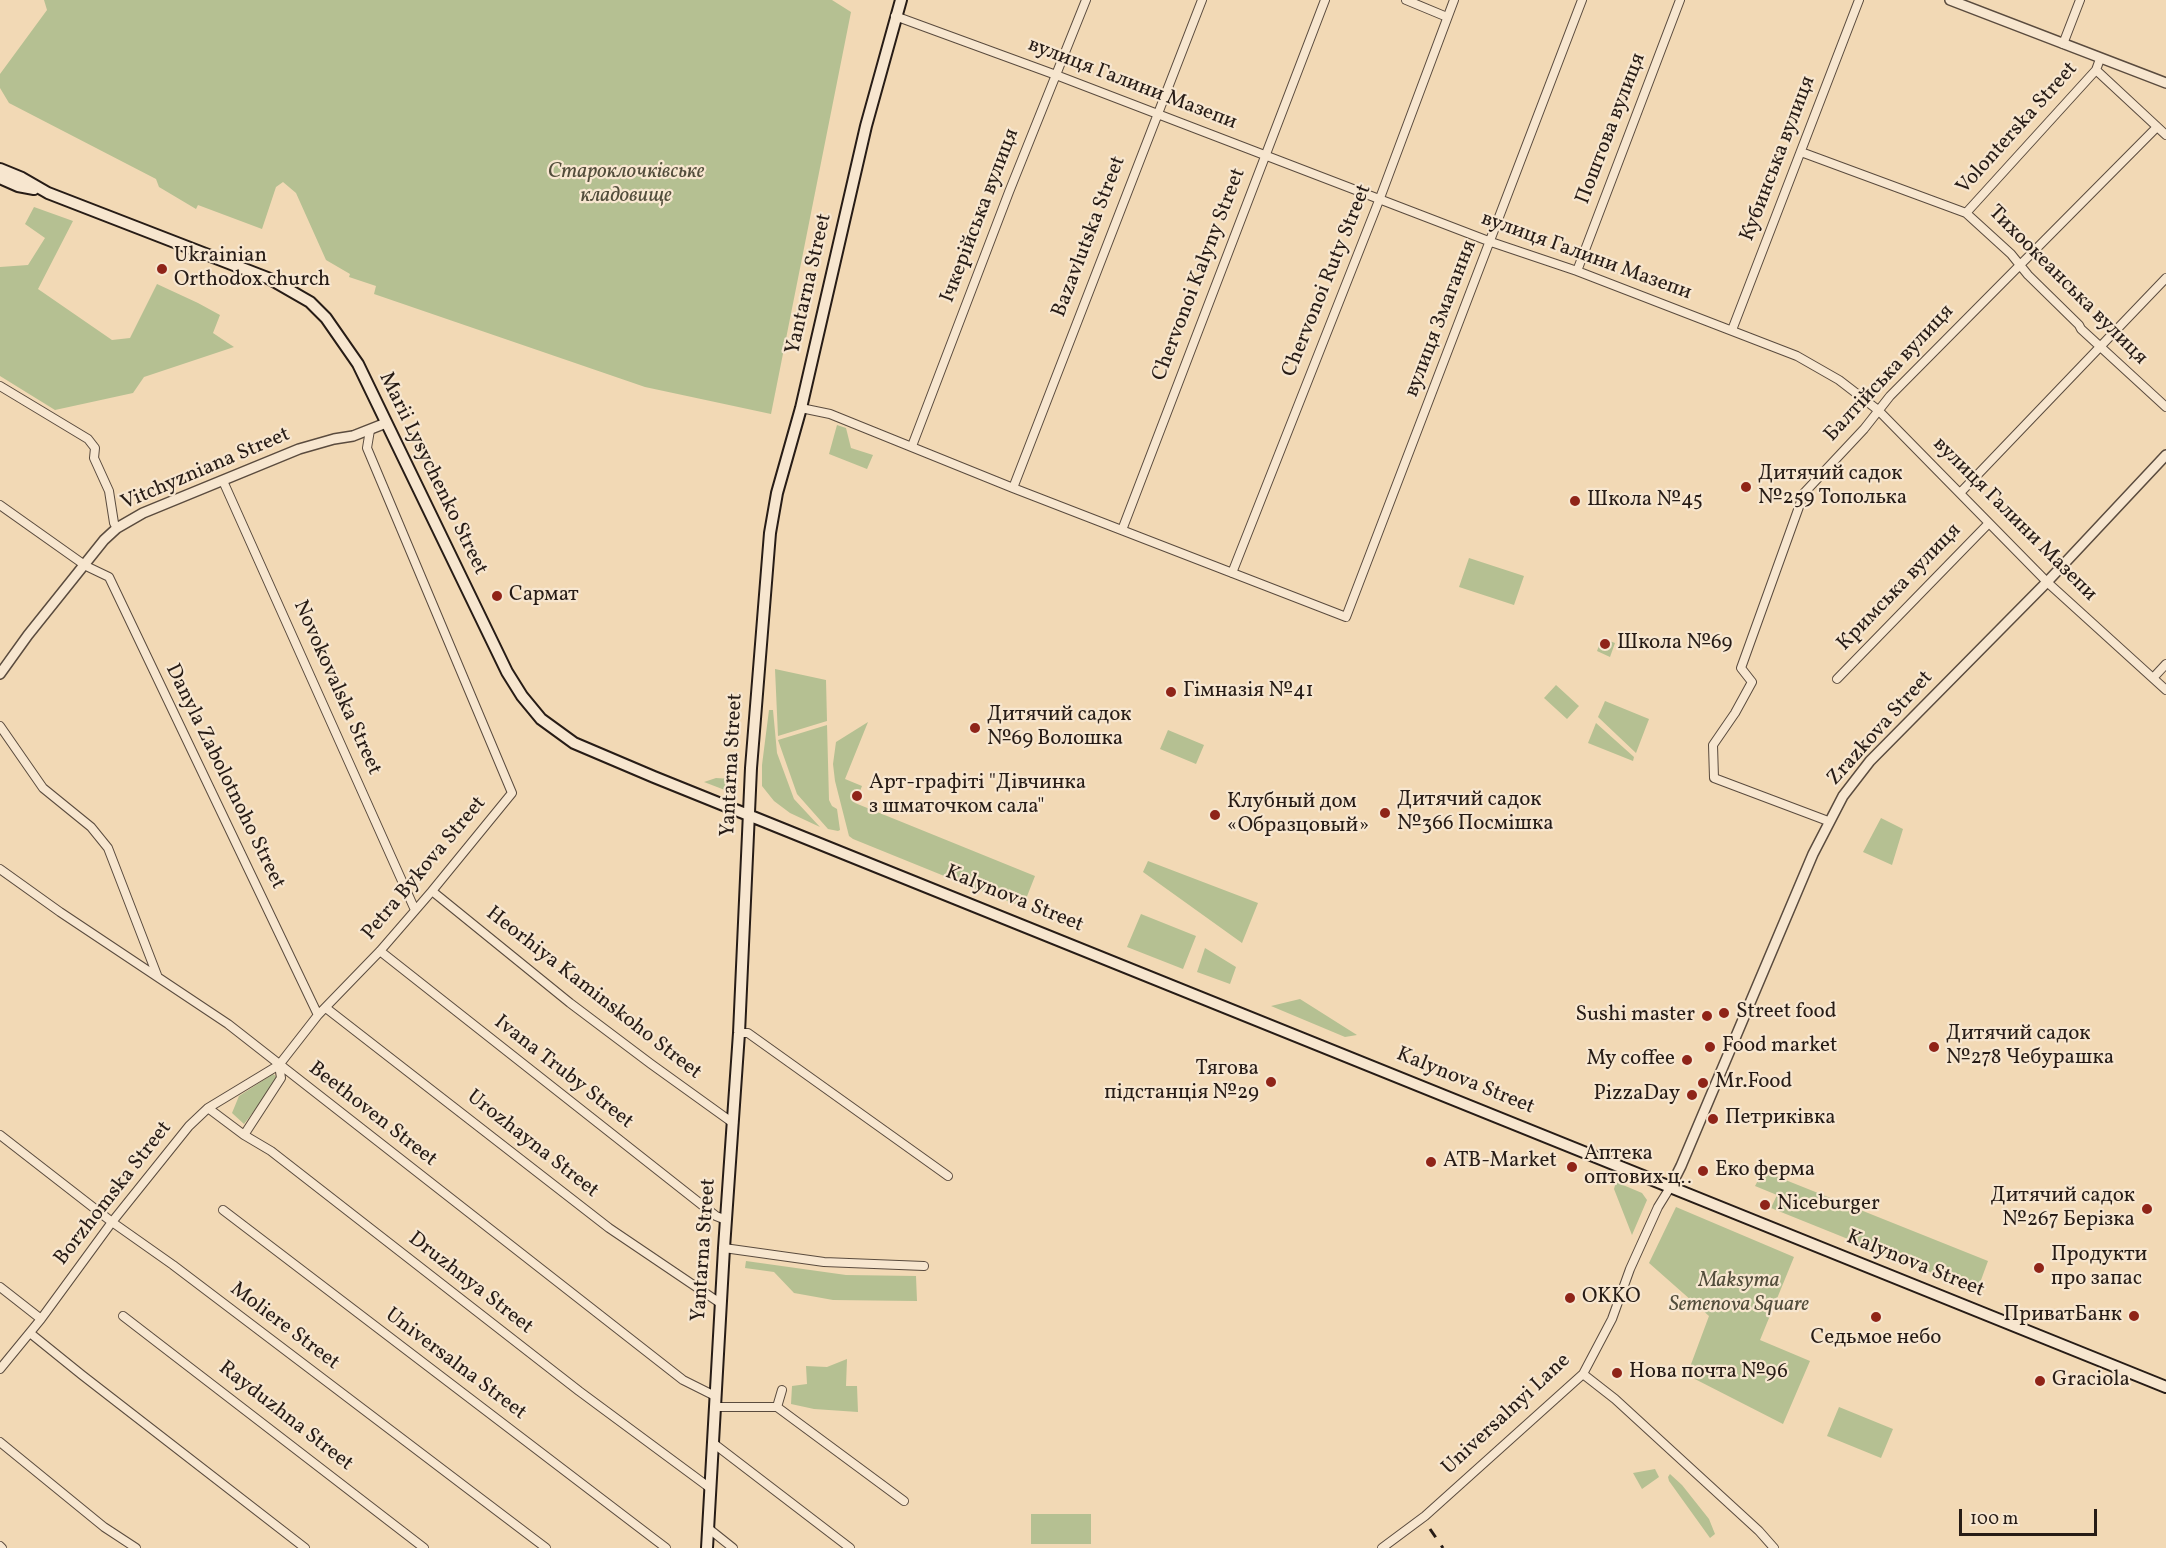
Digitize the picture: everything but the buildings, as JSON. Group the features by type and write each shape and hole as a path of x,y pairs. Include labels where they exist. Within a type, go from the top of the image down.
{"main road":[{"name":"Yantarna Street","path":"707,1548 720,1303 739,1033 748,815 770,533 777,493 801,408 866,126 901,0"},
{"name":"Marii Lysychenko Street","path":"0,169 22,178 43,191"},
{"name":"Marii Lysychenko Street","path":"0,178 18,186 43,191 249,270 291,290 310,302 326,318 354,357 507,672 530,707 574,743 748,815"},
{"name":"Kalynova Street","path":"748,815 2166,1386"}],"street":[{"name":"Ічкерійська вулиця","path":"912,446 1086,0"},
{"name":"Bazavlutska Street","path":"1013,488 1202,0"},
{"name":"Chervonoi Kalyny Street","path":"1122,530 1325,0"},
{"path":"1406,0 1447,17"},
{"name":"Chervonoi Ruty Street","path":"1232,573 1380,198 1454,0"},
{"name":"вулиця Змагання","path":"1232,573 1346,616 1582,0"},
{"name":"Поштова вулиця","path":"1577,271 1680,0"},
{"name":"Кубинська вулиця","path":"1732,330 1859,0"},
{"path":"1950,0 2166,83"},
{"path":"2064,44 2080,0"},
{"name":"вулиця Галини Мазепи","path":"895,16 1157,113 1491,242 1577,271 1732,330 1797,356 1818,367 1878,410 2047,582 2166,690"},
{"path":"2100,58 2096,70 2166,135"},
{"name":"Volonterska Street","path":"1966,213 2096,70"},
{"name":"Балтійська вулиця","path":"1828,821 1714,778 1713,745 1735,713 1752,682 1741,668 1804,493 1890,396 2157,127"},
{"name":"Тихоокеанська вулиця","path":"1801,152 1966,213 2099,347 2166,407"},
{"name":"Кримська вулиця","path":"1960,493 2166,278"},
{"path":"0,386 88,439 95,448 94,458 109,491 114,523 117,528"},
{"path":"801,408 825,412 1232,573"},
{"name":"Vitchyzniana Street","path":"0,673 28,635 86,566 104,540 117,528 143,513 299,449 370,430 386,423"},
{"name":"Petra Bykova Street","path":"244,1136 281,1078 279,1065 318,1015 380,951 512,793 367,448 370,430"},
{"name":"Zrazkova Street","path":"1671,1186 1813,854 1828,821 1843,796 1870,761 2047,582 2166,455"},
{"name":"Novokovalska Street","path":"223,481 415,910"},
{"name":"Danyla Zabolotnoho Street","path":"0,505 86,566 109,577 318,1015"},
{"name":"Кримська вулиця","path":"1838,679 1989,523"},
{"path":"2153,678 2166,664"},
{"path":"0,726 43,788 91,827 108,848 158,976"},
{"name":"Beethoven Street","path":"0,869 60,912 228,1024 683,1380 715,1401"},
{"name":"Heorhiya Kaminskoho Street","path":"432,891 570,1003 733,1122"},
{"name":"Ivana Truby Street","path":"380,951 716,1216 726,1220"},
{"name":"Urozhayna Street","path":"326,1008 609,1228 720,1303"},
{"path":"739,1033 748,1034 948,1176"},
{"name":"Borzhomska Street","path":"0,1370 41,1319 112,1222 189,1126 208,1108 279,1065"},
{"name":"Druzhnya Street","path":"208,1108 244,1136 271,1151 579,1391 710,1488"},
{"name":"Moliere Street","path":"0,1135 112,1222 173,1265 546,1548"},
{"name":"Universalnyi Lane","path":"1382,1548 1425,1516 1583,1374 1612,1318 1629,1269 1671,1186"},
{"name":"Universalna Street","path":"223,1210 666,1548"},
{"path":"724,1248 824,1262 924,1266"},
{"path":"0,1287 41,1319"},
{"name":"Rayduzhna Street","path":"123,1316 424,1548"},
{"path":"30,1333 305,1548"},
{"path":"1583,1374 1615,1399 1759,1531 1774,1548"},
{"path":"777,1407 782,1390"},
{"path":"715,1401 777,1407 904,1501"},
{"path":"0,1442 104,1527 136,1548"},
{"path":"713,1443 850,1548"},
{"path":"708,1528 733,1548"}],"green space":[{"name":"Староклочківське кладовище","path":"44,0 832,0 851,12 771,414 645,387 374,294 376,286 349,277 350,274 326,260 296,193 283,182 276,187 262,229 198,205 196,209 159,187 156,179 9,103 0,88 0,74 47,10"},
{"path":"34,207 73,221 38,289 112,340 130,338 157,284 220,315 213,333 234,347 144,377 133,393 55,410 0,376 0,267 28,265 45,238 25,224"},
{"path":"837,425 846,428 851,448 873,455 867,469 829,454"},
{"path":"1469,558 1524,576 1514,605 1459,587"},
{"path":"1602,638 1615,643 1610,657 1597,651"},
{"path":"775,669 826,680 827,721 778,736"},
{"path":"1556,685 1579,706 1567,719 1544,698"},
{"path":"1605,701 1649,719 1636,753 1598,717"},
{"path":"769,710 773,710 777,753 794,799 820,827 790,813 774,801 762,786 762,765"},
{"path":"868,722 845,779 862,786 855,803 1035,876 1024,904 1021,906 996,897 849,836 835,781 833,764 836,742"},
{"path":"1596,723 1634,757 1633,761 1588,743"},
{"path":"827,725 829,800 837,809 840,830 838,831 828,829 797,794 778,740"},
{"path":"1168,730 1204,745 1196,764 1160,749"},
{"path":"716,778 732,779 732,782 736,782 734,791 730,792 704,782"},
{"path":"1881,818 1903,829 1892,865 1863,852"},
{"path":"1148,861 1258,903 1242,943 1143,872"},
{"path":"1141,914 1196,936 1183,969 1127,947"},
{"path":"1205,948 1236,967 1230,984 1197,972"},
{"path":"1300,999 1357,1035 1345,1037 1271,1006"},
{"path":"273,1074 278,1080 244,1124 232,1113 239,1096"},
{"path":"1763,1171 1988,1261 1977,1291 1771,1208 1777,1195 1755,1186"},
{"path":"1616,1182 1642,1193 1647,1200 1632,1235 1614,1189"},
{"name":"Maksyma Semenova Square","path":"1676,1207 1794,1257 1760,1340 1810,1361 1783,1424 1687,1375 1709,1316 1649,1263"},
{"path":"746,1261 846,1275 916,1276 917,1301 833,1300 794,1293 774,1272 745,1268"},
{"path":"847,1359 846,1386 857,1386 858,1412 814,1409 791,1404 792,1386 807,1384 806,1366 827,1367"},
{"path":"1839,1407 1893,1429 1881,1458 1827,1436"},
{"path":"1655,1469 1659,1477 1642,1489 1633,1473"},
{"path":"1670,1474 1682,1485 1709,1519 1715,1534 1710,1538 1669,1481"},
{"path":"1031,1514 1091,1514 1091,1544 1031,1544"}],"railway":[{"path":"1430,1529 1443,1548"}],"place":[{"name":"Ukrainian Orthodox church","path":"162,269"},
{"name":"Дитячий садок №259 Тополька","path":"1746,487"},
{"name":"Школа №45","path":"1575,501"},
{"name":"Сармат","path":"497,596"},
{"name":"Школа №69","path":"1605,644"},
{"name":"Гімназія №41","path":"1171,692"},
{"name":"Дитячий садок №69 Волошка","path":"975,728"},
{"name":"Арт-графіті \"Дівчинка з шматочком сала\"","path":"857,796"},
{"name":"Дитячий садок №366 Посмішка","path":"1385,813"},
{"name":"Клубный дом «Образцовый»","path":"1215,815"},
{"name":"Street food","path":"1724,1013"},
{"name":"Sushi master","path":"1707,1016"},
{"name":"Food market","path":"1710,1047"},
{"name":"Дитячий садок №278 Чебурашка","path":"1934,1047"},
{"name":"My coffee","path":"1687,1060"},
{"name":"Тягова пiдстанцiя №29","path":"1271,1082"},
{"name":"Mr.Food","path":"1703,1083"},
{"name":"PizzaDay","path":"1692,1095"},
{"name":"Петриківка","path":"1713,1119"},
{"name":"ATB-Market","path":"1431,1162"},
{"name":"Аптека оптових ц‥","path":"1572,1167"},
{"name":"Еко ферма","path":"1703,1171"},
{"name":"Niceburger","path":"1765,1205"},
{"name":"Дитячий садок №267 Берізка","path":"2147,1209"},
{"name":"Продукти про запас","path":"2039,1268"},
{"name":"OKKO","path":"1570,1298"},
{"name":"ПриватБанк","path":"2134,1316"},
{"name":"Седьмое небо","path":"1876,1317"},
{"name":"Нова почта №96","path":"1617,1373"},
{"name":"Graciola","path":"2040,1381"}]}
